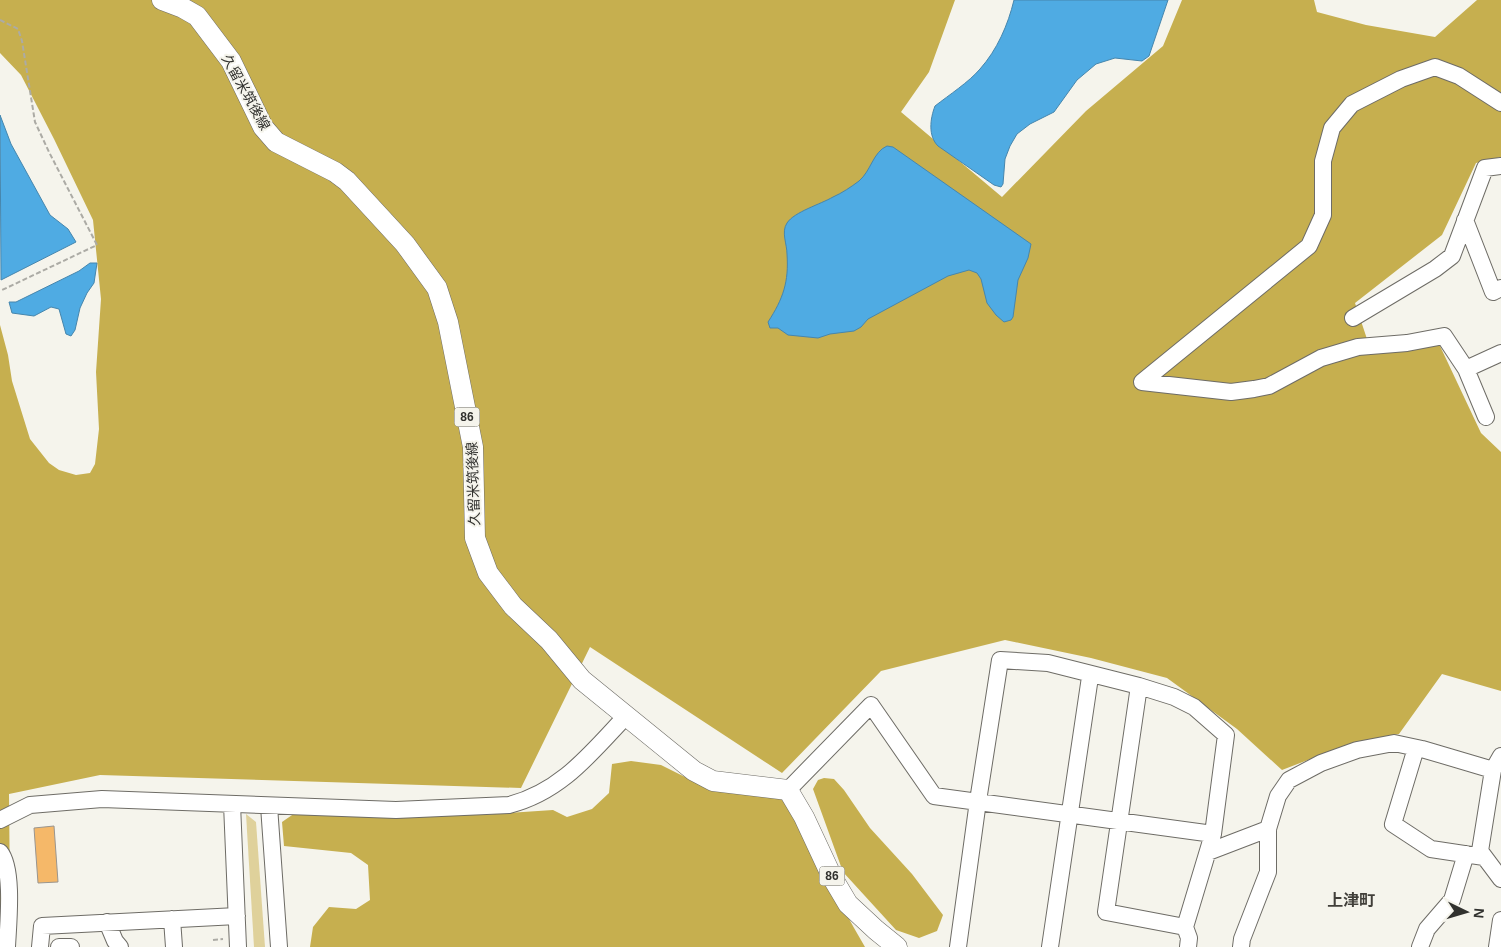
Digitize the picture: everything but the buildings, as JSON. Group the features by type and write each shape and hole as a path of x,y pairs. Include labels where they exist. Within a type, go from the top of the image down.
{"main road":[{"name":"久留米筑後線","path":"162,0 197,16 231,61 263,128 276,142 335,172 347,181 404,244 437,288 448,322 473,447 475,538 488,573 513,606 549,640 582,680 694,771 713,781 788,790"},
{"name":"86","path":"788,790 804,818 832,877 848,904 897,947"}],"street":[{"path":"1486,417 1466,369 1444,336 1407,343 1358,347 1321,358 1269,386 1254,389 1231,392 1142,382 1309,246 1324,215 1323,161 1332,128 1352,104 1402,79 1435,66 1459,76 1501,103"},
{"path":"1352,318 1436,269 1452,256 1485,168 1501,166"},
{"path":"1465,220 1493,292 1501,288"},
{"path":"1466,369 1501,353"},
{"path":"958,947 1000,660 1048,663 1140,686 1174,697 1194,707 1226,735 1213,834 1185,927 1189,938 1188,947"},
{"path":"1050,947 1090,677"},
{"path":"1140,686 1106,912 1185,927"},
{"path":"788,790 871,705 934,796 1213,834"},
{"path":"0,820 30,805 102,799 396,810 509,805 524,801 551,788 579,766 626,716"},
{"path":"1240,947 1268,872 1268,829 1278,796 1289,780 1322,763 1357,750 1394,743 1493,770"},
{"path":"1416,748 1392,824 1431,849 1484,857"},
{"path":"1501,756 1493,770 1480,851 1501,879"},
{"path":"232,804 238,947"},
{"path":"269,806 279,947"},
{"path":"1208,852 1268,829"},
{"path":"0,852 3,856 8,878 9,918 7,947"},
{"path":"1420,947 1427,929 1452,900 1466,854"},
{"path":"40,947 42,926 237,916"},
{"path":"172,919 174,947"},
{"path":"1497,947 1501,920"},
{"path":"107,922 115,942 120,947"},
{"path":"59,947 72,947"}],"path":[{"path":"0,20 18,29 22,41 35,122 97,245 0,291"}],"shaded area":[{"path":"0,0 955,0 929,72 901,112 1002,197 1086,111 1163,46 1182,0 1314,0 1317,12 1366,25 1435,37 1477,0 1501,0 1501,157 1476,163 1442,235 1355,303 1367,339 1440,346 1481,433 1501,452 1501,691 1442,674 1399,734 1352,743 1282,770 1237,729 1167,678 1091,658 1005,640 881,671 782,773 590,647 521,788 100,775 9,794 10,901 0,947 0,325 8,355 12,381 30,439 49,463 59,470 76,475 90,473 95,464 99,429 96,372 101,299 93,220 21,75 0,53"},
{"path":"631,761 661,765 703,786 782,799 804,835 865,947 310,947 313,927 329,907 356,909 370,900 368,865 351,853 284,846 282,822 295,813 480,815 553,810 567,817 592,809 609,793 612,764"},
{"path":"824,778 834,779 844,790 870,828 912,874 943,915 937,931 919,938 896,930 843,872 813,789 818,780"},
{"path":"246,814 256,822 265,947 254,947"}],"water":[{"path":"1014,0 1168,0 1149,56 1142,61 1115,58 1096,64 1077,80 1054,112 1030,124 1017,134 1005,159 1003,184 1001,187 994,185 938,146 931,132 931,122 935,106 970,79 992,54 1009,19"},
{"path":"0,115 11,144 50,215 68,229 76,242 1,280"},
{"path":"887,146 893,147 1031,244 1028,258 1018,280 1013,317 1011,320 1004,322 996,315 987,303 981,279 977,273 969,270 948,276 868,319 861,327 854,331 830,334 818,338 788,335 778,328 770,328 768,322 778,306 786,282 787,250 784,234 787,223 795,215 850,188 863,177 878,153"},
{"path":"90,263 97,263 94,283 80,308 75,330 71,336 66,334 59,309 51,307 34,316 12,313 9,302 16,302 79,271"}],"district":[{"name":"上津町","path":"1351,900"}]}
